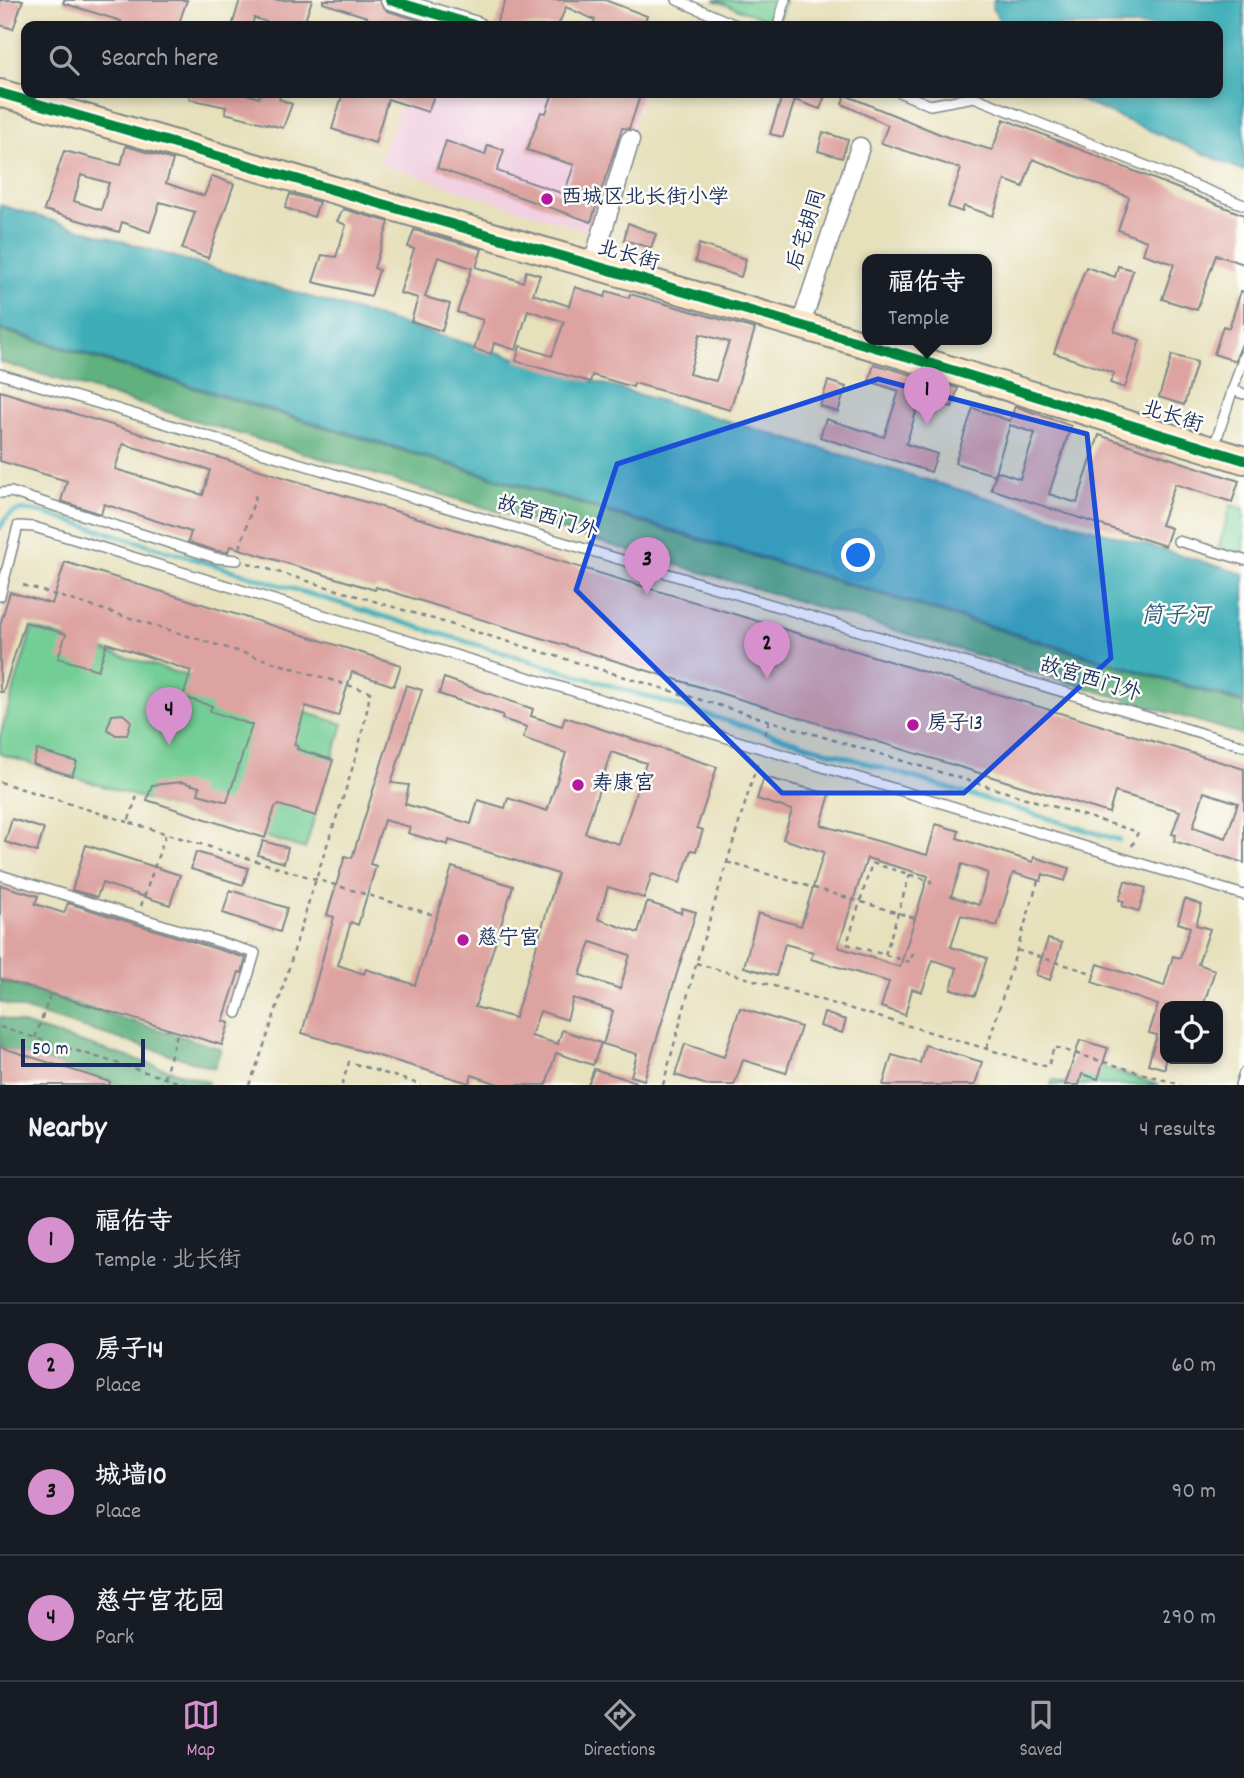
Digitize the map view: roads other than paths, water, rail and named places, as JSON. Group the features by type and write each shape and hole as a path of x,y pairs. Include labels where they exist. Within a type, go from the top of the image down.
{"street":[{"path":"390,0 460,21"},
{"name":"北长街","path":"0,93 862,344"},
{"path":"592,266 630,140"},
{"name":"后宅胡同","path":"800,327 860,147"},
{"name":"北长街","path":"865,345 958,371 1244,460"}],"lane":[{"path":"677,0 726,21"},
{"path":"779,21 785,0"},
{"path":"913,98 930,105 968,98"},
{"path":"976,98 1244,205"},
{"path":"1213,451 1244,355"},
{"name":"故宫西门外","path":"0,374 1244,746"},
{"path":"1233,390 1244,394"},
{"path":"0,493 12,492 216,558 237,560"},
{"path":"0,596 18,526 34,527 763,742 1126,861 1244,895"},
{"path":"1178,541 1244,560"},
{"path":"0,875 255,953 237,1013"},
{"path":"1240,1085 1244,1073"}],"water":[{"path":"994,0 1244,0 1244,171 1075,98 1223,98 1223,21 1001,21 992,8"},
{"name":"筒子河","path":"0,205 1244,574 1244,702 0,328"}],"waterway":[{"path":"0,528 16,511 40,512 1119,840"}],"place":[{"name":"西城区北长街小学","path":"547,199"},
{"name":"福佑寺","path":"927,425"},
{"name":"城墙10","path":"647,595"},
{"name":"房子14","path":"767,679"},
{"name":"房子13","path":"913,725"},
{"name":"慈宁宫花园","path":"169,745"},
{"name":"寿康宫","path":"578,785"},
{"name":"慈宁宫","path":"463,940"}]}
